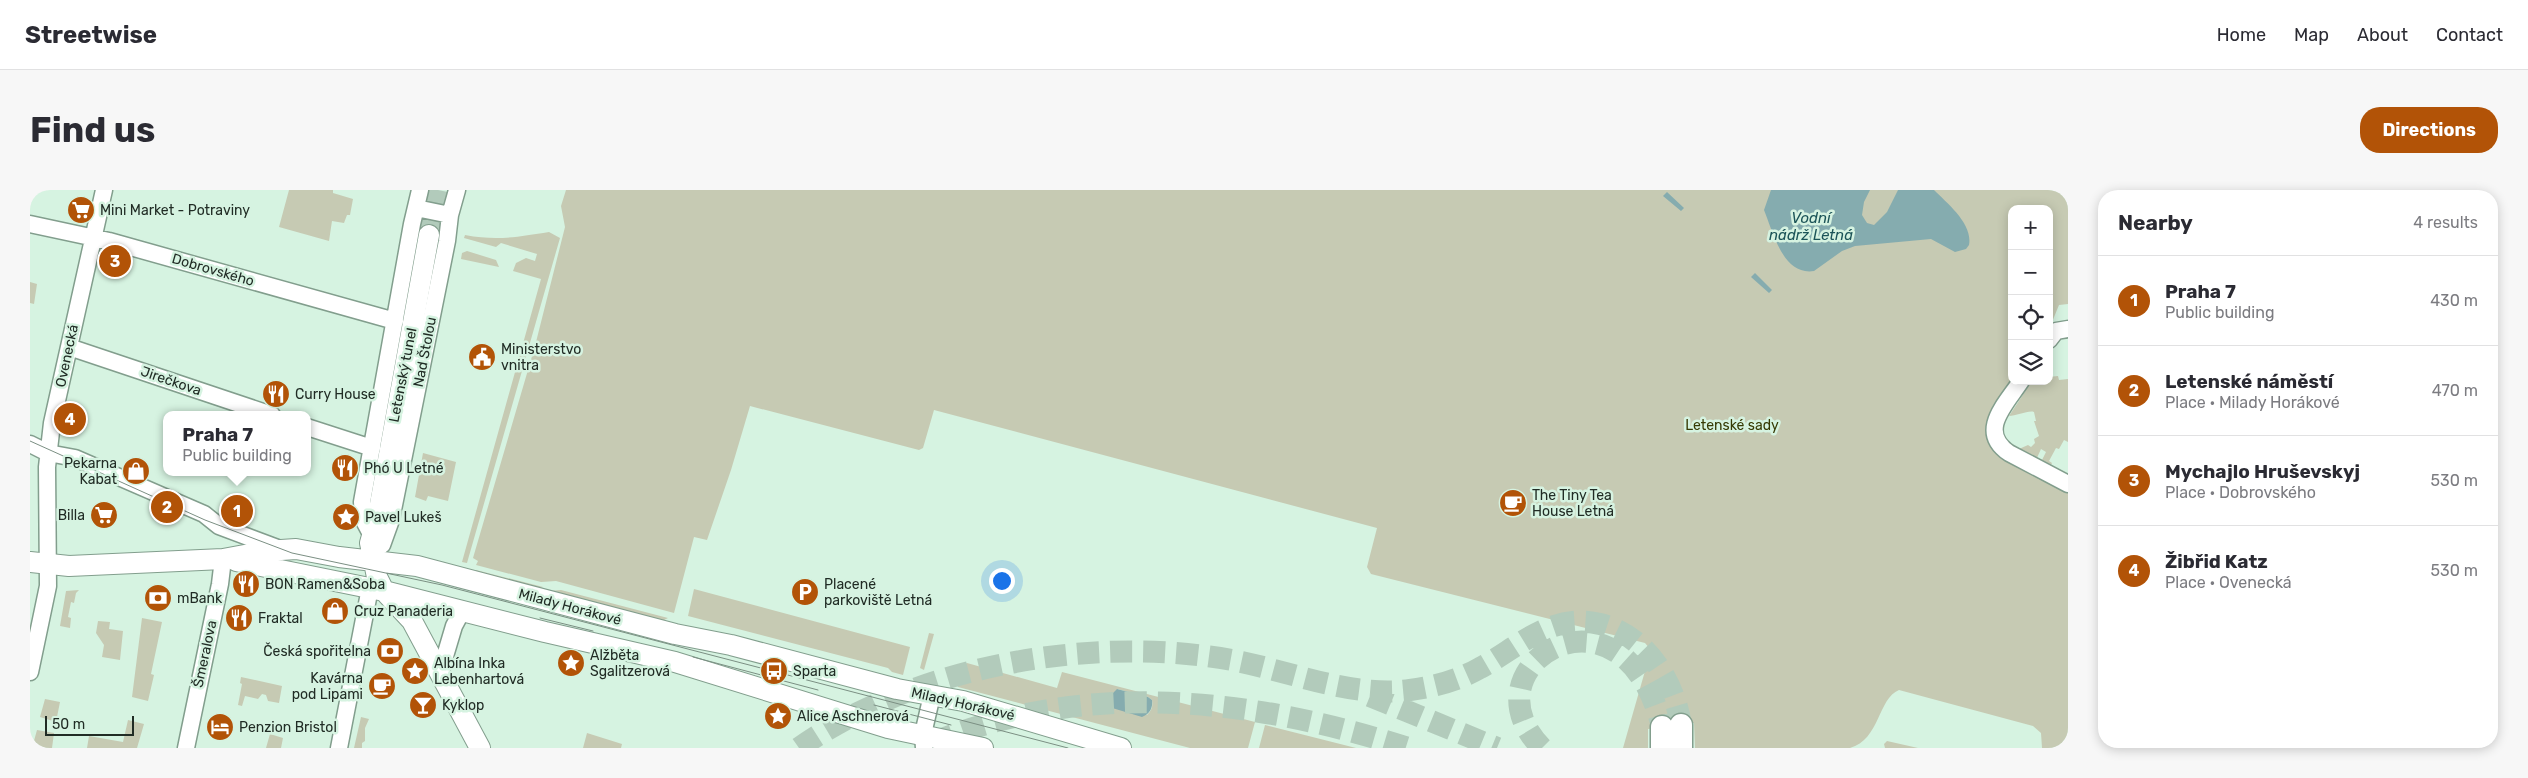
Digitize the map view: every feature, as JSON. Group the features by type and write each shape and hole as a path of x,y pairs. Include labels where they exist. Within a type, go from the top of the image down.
{"highway":[{"path":"1668,733 1681,748"}],"main road":[{"name":"Letenský tunel","path":"376,539 438,238"},
{"name":"Milady Horákové","path":"280,549 296,549 376,539 429,568 606,617 731,645 897,689 972,704 1121,748"},
{"path":"376,539 377,590 412,621 480,748"},
{"path":"39,564 69,566 222,559 280,549"},
{"name":"Milady Horákové","path":"222,559 287,570 377,590 675,662 888,728 921,743 983,748"}],"street":[{"name":"Ovenecká","path":"30,672 47,591 39,564 52,423 104,190"},
{"path":"376,539 364,519 362,502 420,190"},
{"name":"Nad Štolou","path":"376,539 391,520 438,238 450,215 457,190"},
{"path":"416,208 450,215"},
{"name":"Dobrovského","path":"30,224 94,237 395,321"},
{"path":"2053,335 2056,331 2068,329"},
{"name":"Jirečkova","path":"69,347 260,411"},
{"path":"2018,385 1997,418 1994,429 1995,438 2001,448 2068,484"},
{"path":"311,428 372,448"},
{"name":"Milady Horákové","path":"30,444 48,453 75,458 204,514 219,526 280,549"},
{"name":"Šmeralova","path":"186,748 220,584 222,559"},
{"path":"339,748 377,590"},
{"path":"440,672 454,626 462,610"},
{"path":"921,743 932,695"}],"green space":[{"path":"289,190 333,190 333,193 353,199 350,215 347,215 344,223 332,221 329,241 279,227"},
{"name":"Letenské sady","path":"566,190 2068,190 2068,304 2059,305 2053,320 2053,205 2008,205 2008,385 2011,385 1993,449 2003,457 2068,492 2068,748 2042,748 2041,733 2033,726 1899,690 1892,694 1887,701 1867,737 1860,744 1850,748 1695,748 1694,723 1648,729 1648,748 1623,748 1651,650 1645,643 1371,574 1367,567 1377,528 934,410 923,448 919,450 750,406 707,540 694,537 674,613 556,581 541,582 476,565 478,561 473,558 535,346 565,227 561,206"},
{"path":"549,232 560,238 467,563 462,562 541,279 513,271 516,263 526,258 535,261 537,254 501,243 496,247 464,238 465,235 497,238"},
{"path":"467,251 496,260 499,267 461,259 462,253"},
{"path":"30,282 37,284 34,304 30,303"},
{"path":"2058,376 2059,380 2068,379 2068,442 2064,440 2059,449 2056,448 2049,461 2052,463 2050,467 2041,462 2046,452 2041,449 2036,460 2014,448 2019,449 2028,445 2031,447 2035,443 2034,439 2039,436 2034,421 2036,421 2034,412 2009,416 2029,385 2053,385 2053,377"},
{"path":"423,453 456,462 448,501 428,496 426,501 415,497"},
{"path":"476,570 543,587 538,589 475,574"},
{"path":"694,589 910,647 903,675 892,672 888,668 688,616"},
{"path":"79,590 76,593 74,603 71,602 68,617 71,618 70,628 60,626 66,591"},
{"path":"561,590 668,618 662,621 548,591"},
{"path":"142,618 162,622 151,674 154,675 148,701 132,697"},
{"path":"98,621 110,622 109,629 123,631 120,660 102,657 104,645 96,633"},
{"path":"929,633 934,634 924,670 920,668"},
{"path":"967,663 1057,688 1062,672 1255,722 1248,748 1190,748 958,687 955,678 950,677 953,669","holes":["1117,689 1148,697 1152,700 1152,704 1151,710 1147,715"]},
{"path":"241,677 282,686 279,703 268,701 266,695 262,694 258,699 245,696 242,706 238,705 242,684 240,683"},
{"path":"45,699 60,702 56,722 40,717"},
{"path":"361,717 369,719 365,728 365,741 362,743 362,748 354,748"},
{"path":"128,720 144,724 137,748 87,748 89,736 123,742"},
{"path":"1265,725 1356,748 1259,748"},
{"path":"37,730 54,733 52,748 32,748"},
{"path":"587,733 622,744 621,748 583,748"},
{"path":"270,734 283,738 281,748 266,748"},
{"path":"1887,741 1918,748 1885,748 1884,744"}],"water":[{"name":"Vodní nádrž Letná","path":"1771,190 1870,190 1864,202 1862,215 1867,223 1874,225 1887,212 1898,190 1934,190 1963,222 1969,237 1969,245 1966,249 1955,252 1931,239 1855,246 1842,251 1814,271 1803,271 1794,267 1787,260 1771,230 1764,210"},
{"path":"1667,192 1684,208 1681,211 1663,196"},
{"path":"1755,273 1772,290 1769,293 1751,277"},
{"path":"1117,689 1148,697 1152,700 1150,710 1142,717 1109,707 1107,699"}],"tunnel":[{"path":"429,235 438,190"},
{"path":"799,748 845,719 896,696 951,677 1007,664 1065,655 1122,652 1178,653 1232,660 1343,687 1365,690 1410,690 1437,685 1464,676 1551,627 1566,623 1582,622 1600,624 1616,630 1631,638 1644,649 1655,662 1672,692 1681,725"},
{"path":"1542,748 1522,717 1521,688 1534,663 1557,647 1585,642 1615,651 1642,679 1662,727"},
{"path":"1370,696 1497,748"},
{"path":"932,743 991,723 1050,710 1110,703 1170,703 1230,708 1290,717 1408,748"}],"tram line":[{"path":"30,441 205,520 292,553 442,585 1068,748"},
{"path":"540,618 593,631"},
{"path":"693,657 818,690"},
{"path":"874,705 951,725"}],"place":[{"name":"Mini Market - Potraviny","path":"81,210"},
{"name":"Mychajlo Hruševskyj","path":"115,261"},
{"name":"Ministerstvo vnitra","path":"482,357"},
{"name":"Curry House","path":"276,394"},
{"name":"Žibřid Katz","path":"70,419"},
{"name":"Phó U Letné","path":"345,468"},
{"name":"Pekarna Kabat","path":"136,471"},
{"name":"The Tiny Tea House Letná","path":"1513,503"},
{"name":"Letenské náměstí","path":"167,507"},
{"name":"Praha 7","path":"237,511"},
{"name":"Billa","path":"104,515"},
{"name":"Pavel Lukeš","path":"346,517"},
{"name":"BON Ramen&Soba","path":"246,584"},
{"name":"Placené parkoviště Letná","path":"805,592"},
{"name":"mBank","path":"158,598"},
{"name":"Cruz Panaderia","path":"335,611"},
{"name":"Fraktal","path":"239,618"},
{"name":"Česká spořitelna","path":"390,651"},
{"name":"Alžběta Sgalitzerová","path":"571,663"},
{"name":"Albína Inka Lebenhartová","path":"415,671"},
{"name":"Sparta","path":"774,671"},
{"name":"Kavárna pod Lipami","path":"382,686"},
{"name":"Kyklop","path":"423,705"},
{"name":"Alice Aschnerová","path":"778,716"},
{"name":"Penzion Bristol","path":"220,727"}]}
